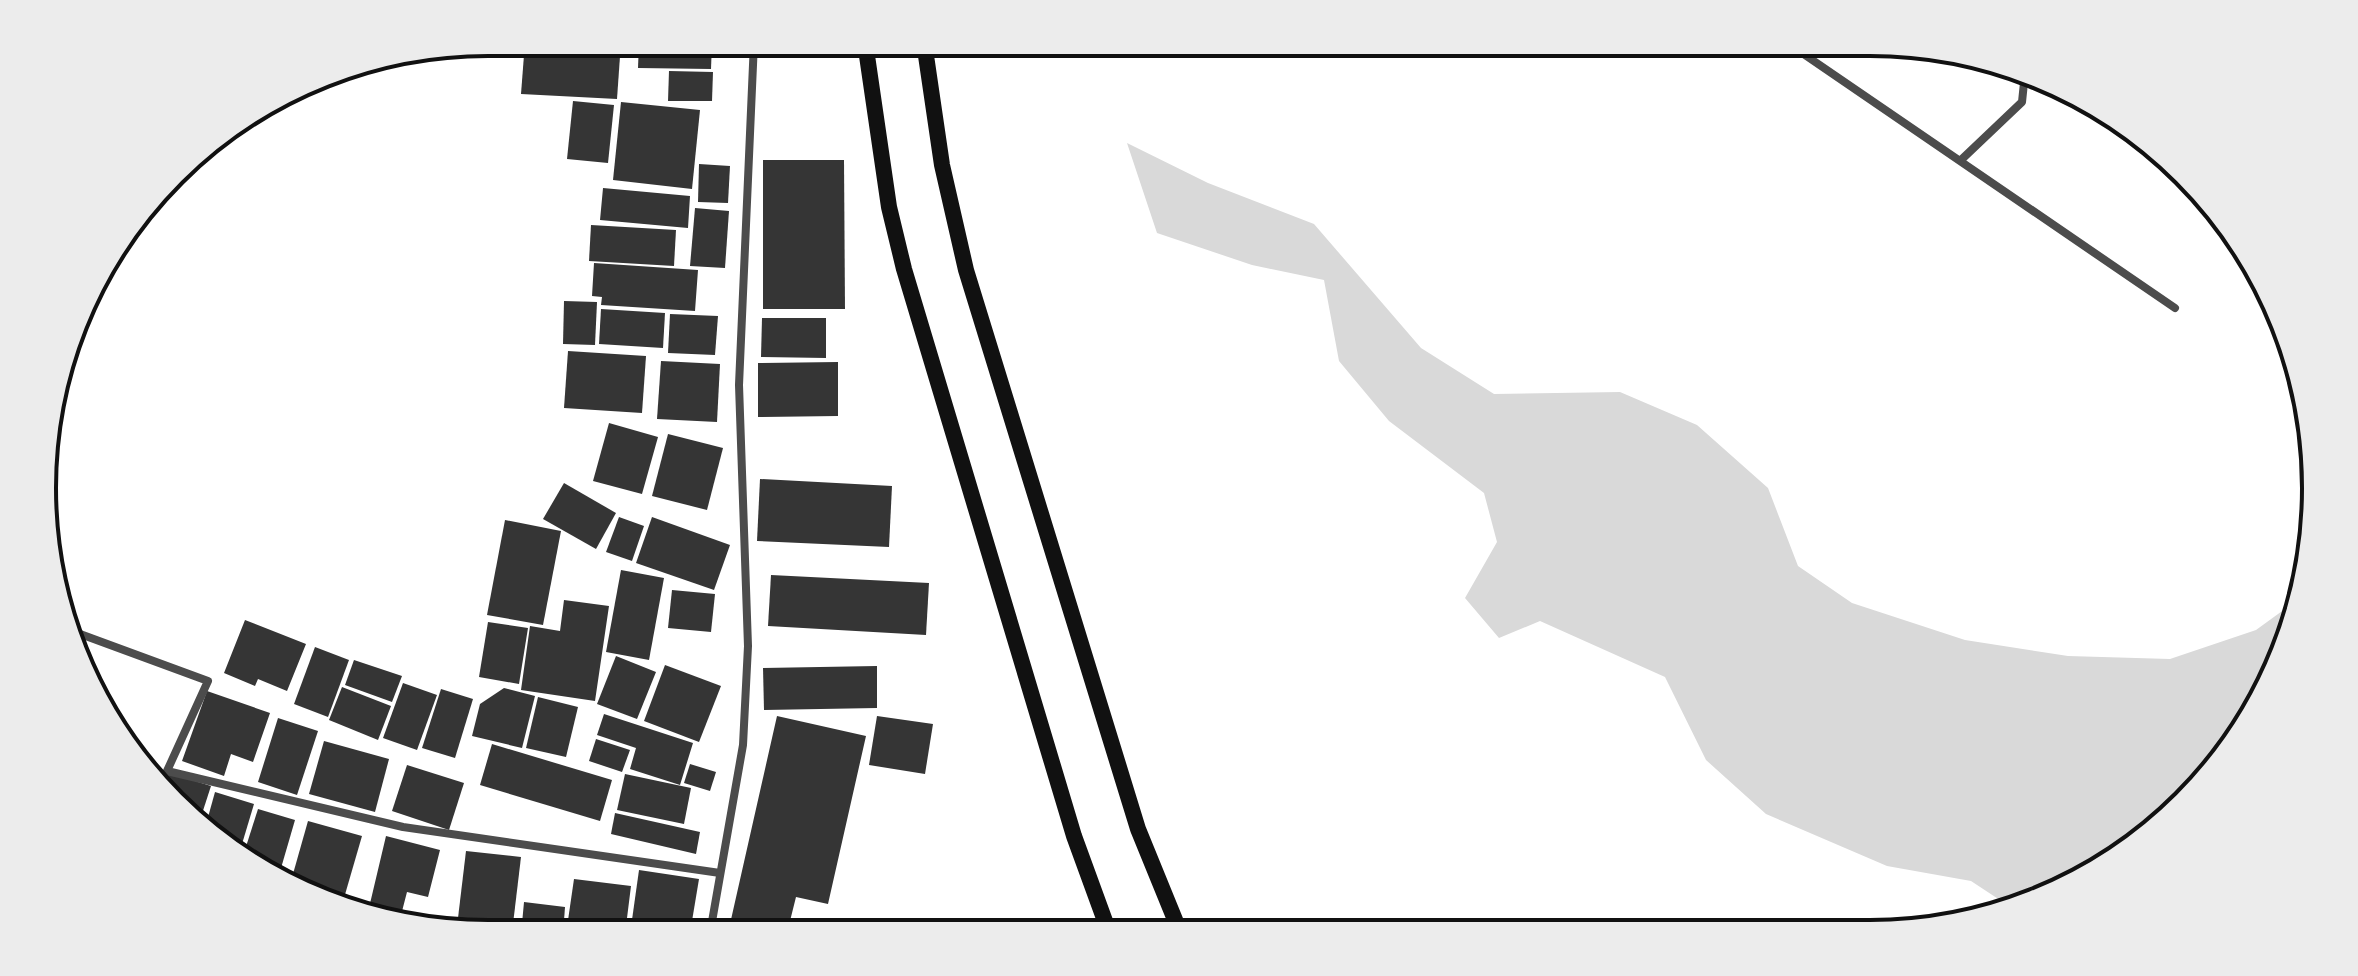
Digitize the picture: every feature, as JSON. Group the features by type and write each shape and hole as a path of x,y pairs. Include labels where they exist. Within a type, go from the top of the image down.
{"main road":[{"path":"867,56 889,207 904,269 1074,836 1105,920"},
{"path":"926,56 942,165 966,270 1138,829 1175,920"}],"street":[{"path":"712,920 743,745 748,646 739,385 753,56"},
{"path":"1807,56 2175,308"},
{"path":"1961,160 2022,102 2024,85"},
{"path":"82,635 208,681 167,771 403,827 720,873"}],"shaded area":[{"path":"1127,143 1208,183 1314,224 1421,348 1494,394 1620,392 1697,425 1768,488 1798,566 1852,603 1965,640 2068,656 2170,659 2256,630 2284,610 2279,627 2244,704 2195,773 2133,831 2086,862 2035,887 2000,900 1971,881 1887,866 1766,814 1706,760 1665,677 1540,621 1499,638 1465,598 1497,542 1484,493 1389,421 1339,361 1324,280 1252,265 1157,233"}],"building":[{"path":"524,56 620,56 617,99 521,94"},
{"path":"638,56 711,56 711,69 638,68"},
{"path":"669,71 713,72 712,101 668,101"},
{"path":"573,101 614,105 608,163 567,159"},
{"path":"621,102 700,110 692,189 613,180"},
{"path":"763,160 844,160 845,309 763,309"},
{"path":"699,164 730,166 728,203 698,202"},
{"path":"603,188 690,196 688,228 600,220"},
{"path":"695,208 729,211 725,268 690,266"},
{"path":"591,225 676,230 674,266 589,261"},
{"path":"594,263 698,270 695,311 601,305 602,297 592,296"},
{"path":"564,301 597,302 595,345 563,344"},
{"path":"601,309 665,313 663,348 599,344"},
{"path":"670,314 718,316 715,355 668,353"},
{"path":"762,318 826,318 826,358 761,357"},
{"path":"568,351 646,356 642,413 564,408"},
{"path":"661,361 720,364 717,422 657,419"},
{"path":"838,362 838,416 758,417 758,363"},
{"path":"609,423 658,437 642,494 593,481"},
{"path":"668,434 723,448 707,510 652,496"},
{"path":"760,479 892,486 889,547 757,541"},
{"path":"564,483 616,513 596,549 543,519"},
{"path":"619,517 644,526 632,561 606,552"},
{"path":"652,517 730,545 714,590 636,563"},
{"path":"505,520 561,531 543,625 487,615"},
{"path":"621,570 664,578 649,660 606,652"},
{"path":"771,575 929,583 926,635 768,626"},
{"path":"672,590 715,594 711,632 668,628"},
{"path":"564,600 609,606 595,701 521,690 530,626 560,631"},
{"path":"245,620 306,644 287,691 258,679 255,686 224,673"},
{"path":"488,622 528,628 519,684 479,677"},
{"path":"315,647 349,660 328,717 294,704"},
{"path":"616,656 656,672 637,719 597,704"},
{"path":"354,660 402,676 392,702 345,685"},
{"path":"665,665 721,686 699,742 644,721"},
{"path":"877,666 877,708 764,710 763,668"},
{"path":"403,683 437,695 417,750 383,738"},
{"path":"342,687 391,706 378,740 329,720"},
{"path":"504,688 535,696 522,748 472,736 480,704"},
{"path":"441,689 473,699 455,758 422,748"},
{"path":"207,691 270,713 253,762 231,754 224,776 182,761"},
{"path":"538,697 578,707 566,757 526,748"},
{"path":"604,714 693,743 680,785 630,769 636,748 597,735"},
{"path":"777,716 866,736 828,904 796,897 790,920 731,920"},
{"path":"877,716 933,724 925,774 869,765"},
{"path":"278,718 318,731 297,795 258,782"},
{"path":"596,739 630,750 622,772 589,761"},
{"path":"324,741 389,759 375,812 309,794"},
{"path":"492,744 612,780 600,821 480,785"},
{"path":"690,764 716,772 710,791 684,783"},
{"path":"407,765 464,783 449,830 392,811"},
{"path":"169,773 211,786 202,812 183,793 167,777"},
{"path":"625,774 691,788 684,824 617,810"},
{"path":"215,792 254,804 242,843 208,817"},
{"path":"258,809 295,820 281,867 246,846"},
{"path":"615,813 700,832 696,854 611,834"},
{"path":"308,821 362,836 345,895 293,873"},
{"path":"386,836 440,850 428,897 407,892 402,911 370,903"},
{"path":"466,851 521,857 513,920 458,918"},
{"path":"639,870 699,879 692,920 632,920"},
{"path":"574,879 631,886 627,920 568,920"},
{"path":"524,902 565,907 564,920 522,920"}]}
